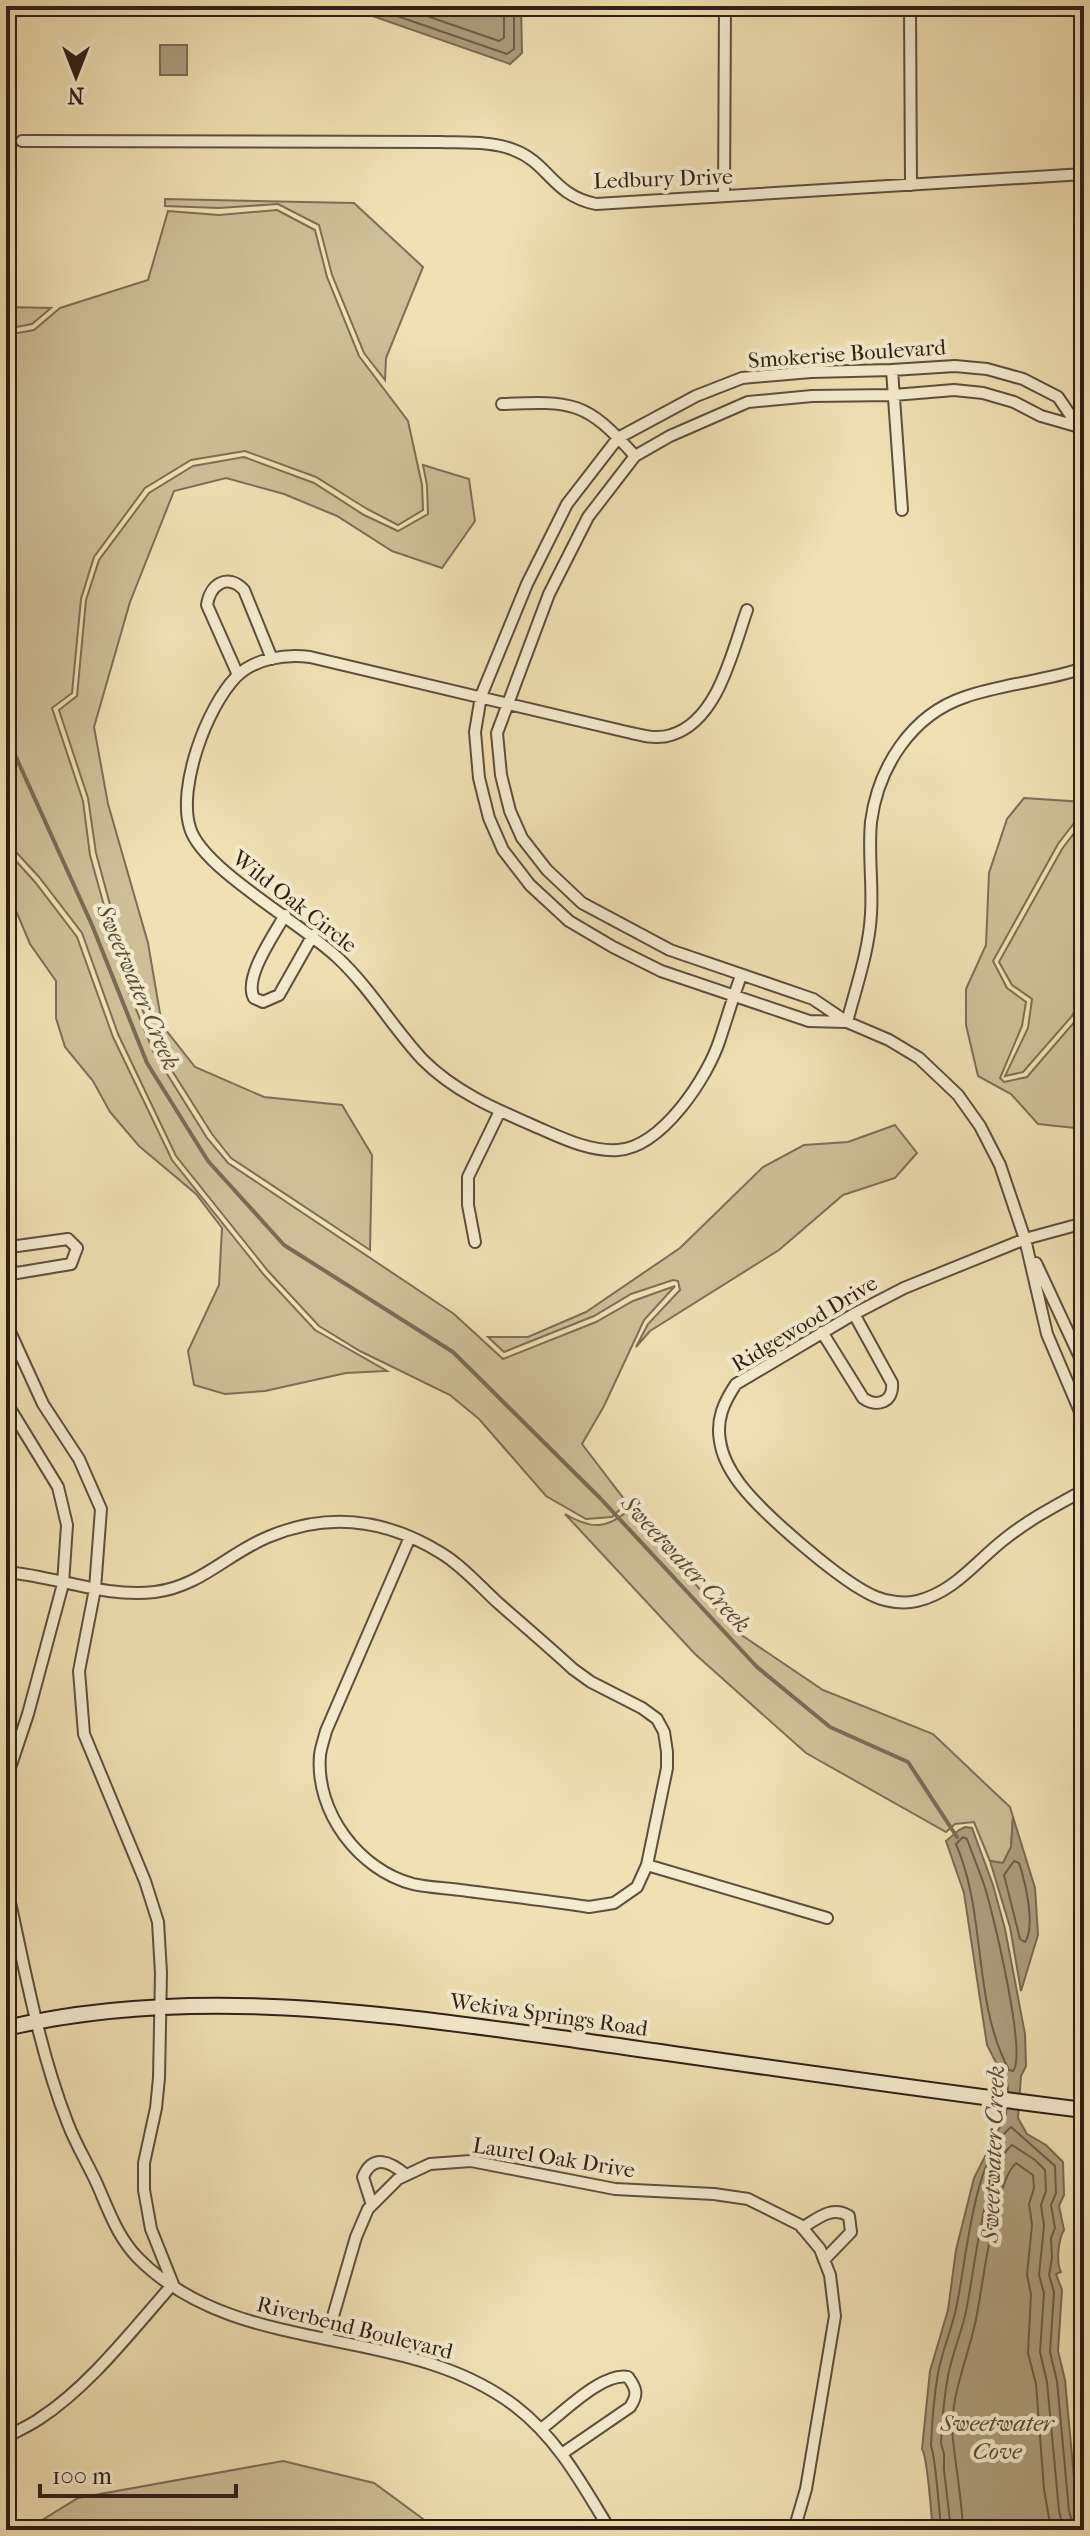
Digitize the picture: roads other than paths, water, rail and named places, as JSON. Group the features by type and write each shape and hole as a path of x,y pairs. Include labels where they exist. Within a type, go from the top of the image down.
{"main road":[{"name":"Wekiva Springs Road","path":"6,2028 103,2012 280,2007 396,2016 1084,2110"}],"street":[{"path":"724,196 725,6"},
{"path":"910,6 911,185"},
{"name":"Ledbury Drive","path":"22,141 440,142 491,145 513,149 527,157 563,191 586,202 629,203 1084,174"},
{"name":"Smokerise Boulevard","path":"847,1022 809,1021 661,971 569,921 530,885 503,850 489,818 479,778 475,732 481,696 527,584 567,504 618,438 696,396 742,378 955,366 987,369 1023,379 1058,397 1084,435"},
{"path":"892,370 902,510"},
{"name":"Smokerise Boulevard","path":"847,1022 813,999 670,950 582,903 547,870 522,838 510,811 501,775 497,733 507,703 549,594 588,517 635,456 706,418 748,402 954,390 983,393 1076,426"},
{"path":"502,404 565,403 581,409 602,422 635,456"},
{"path":"1076,426 1084,416"},
{"path":"238,675 207,605 209,593 216,584 227,580 244,590 272,659"},
{"name":"Wild Oak Circle","path":"741,976 720,1040 683,1105 664,1126 645,1141 619,1150 580,1145 467,1094 424,1060 374,996 340,959 313,935 226,873 201,850 189,828 188,793 192,763 218,701 238,675 272,659 290,655 310,657 652,737 671,736 697,721 713,700 747,610"},
{"path":"1084,668 1052,679 965,697 934,712 910,733 891,759 875,801 871,825 871,915 865,954 847,1022 889,1040 919,1058 958,1095 980,1126 1000,1165 1025,1239 1047,1334 1084,1421"},
{"path":"569,921 582,903"},
{"path":"285,915 251,978 250,991 254,998 263,1002 272,1001 279,995 313,935"},
{"path":"475,1242 468,1205 468,1177 500,1111"},
{"name":"Ridgewood Drive","path":"1084,1223 1025,1239 904,1288 854,1314 736,1384 726,1400 719,1421 720,1442 728,1466 742,1486 786,1530 852,1585 877,1597 899,1602 918,1601 958,1581 1005,1539 1039,1515 1084,1490"},
{"path":"6,1251 10,1247 68,1239 77,1248 71,1264 17,1273 6,1268"},
{"path":"1025,1239 1084,1366"},
{"path":"822,1332 863,1398 871,1404 888,1400 893,1391 892,1383 854,1314"},
{"path":"6,1323 43,1404 79,1459 101,1509 95,1589 79,1671 84,1734 145,1881 158,1922 161,1973 159,2078 144,2163 144,2190 151,2229 173,2284 107,2359 69,2395 40,2419 6,2437"},
{"path":"6,1402 58,1487 67,1525 63,1584 28,1714 6,1780"},
{"path":"6,1572 127,1594 158,1592 193,1583 266,1537 328,1520 375,1524 410,1537 443,1554 591,1682 642,1708 657,1719 664,1732 667,1768 647,1865 637,1887 614,1903 589,1907 413,1884 383,1872 357,1851 339,1827 327,1803 321,1780 320,1754 326,1731 410,1537"},
{"path":"647,1865 827,1918"},
{"name":"Riverbend Boulevard","path":"6,1884 37,2021 69,2126 116,2230 138,2258 213,2310 257,2325 327,2337 431,2363 473,2380 514,2406 563,2453 610,2530"},
{"path":"372,2205 363,2177 371,2164 379,2160 393,2164 406,2175"},
{"name":"Laurel Oak Drive","path":"327,2337 356,2237 372,2205 398,2179 430,2164 471,2161 615,2189 714,2194 748,2199 802,2228 820,2249 830,2275 835,2316 806,2489 794,2530"},
{"path":"802,2228 827,2213 837,2211 849,2216 851,2232 824,2260"},
{"path":"541,2429 606,2379 619,2375 628,2377 636,2388 636,2398 630,2407 563,2453"}],"water":[{"path":"344,6 521,6 522,53 510,64"},
{"path":"160,45 187,45 187,75 160,75"},
{"path":"1013,1817 1035,1888 1038,1935 1021,1991 1010,1927 990,1861 1003,1863 1011,1847"},
{"name":"Sweetwater Cove","path":"965,1827 972,1828 993,1885 1005,1929 1025,2034 1026,2066 1021,2076 1018,2118 1027,2134 1046,2145 1063,2162 1064,2195 1059,2206 1064,2230 1058,2251 1061,2272 1056,2274 1062,2290 1058,2351 1065,2380 1077,2510 1082,2530 933,2530 928,2475 922,2449 930,2371 948,2310 956,2250 974,2178 1006,2115 1008,2086 987,2045 964,1893 946,1841"}],"waterway":[{"name":"Sweetwater Creek","path":"6,735 92,925 147,1063 208,1161 284,1245 453,1352 600,1498 757,1667 830,1727 908,1762 957,1837"}]}
